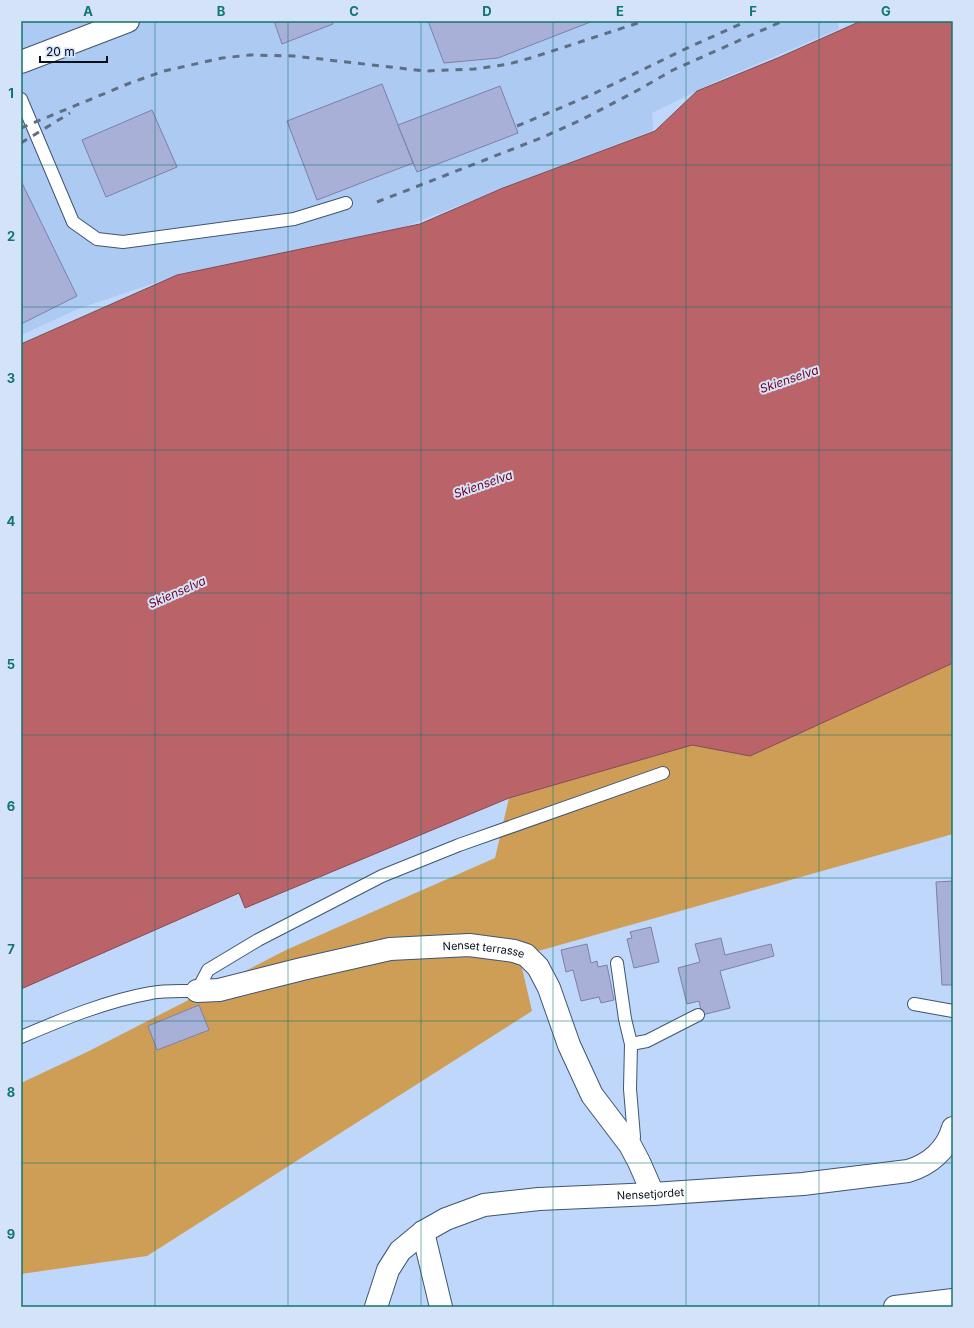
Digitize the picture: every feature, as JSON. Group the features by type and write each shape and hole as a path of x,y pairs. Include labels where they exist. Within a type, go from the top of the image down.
{"street":[{"path":"21,62 128,21"},
{"name":"Nenset terrasse","path":"197,991 219,990 390,949 469,945 514,951 526,955 538,967 549,988 569,1045 592,1095 630,1144 653,1194"},
{"name":"Nensetjordet","path":"376,1307 388,1270 400,1251 423,1232 446,1219 484,1205 539,1199 653,1194 803,1184 908,1171 920,1168 930,1162 941,1151 951,1137 953,1128"},
{"path":"423,1232 442,1307"},
{"path":"895,1307 953,1300"}],"lane":[{"path":"21,99 73,222 97,239 123,242 294,219 346,203"},
{"path":"21,1037 67,1018 116,1001 152,992 197,991 208,970 258,940 382,876 459,845 662,773"},
{"path":"617,964 625,1019 631,1044 630,1089 634,1137 630,1144"},
{"path":"914,1004 953,1011"},
{"path":"631,1044 647,1041 698,1015"}],"shaded area":[{"path":"21,21 837,21 839,29 719,80 652,113 653,130 216,300 204,272 169,278 78,309 21,335"},
{"path":"953,663 953,834 542,950 519,955 532,1011 147,1256 21,1274 21,1083 87,1052 286,950 495,858 509,798 692,745 750,756"}],"water":[{"name":"Skienselva","path":"861,21 953,21 953,663 750,756 692,745 509,798 245,908 239,893 21,989 21,344 177,275 420,224 503,188 655,131 697,91 780,57"}],"building":[{"path":"274,21 332,21 333,24 282,44"},
{"path":"428,21 593,21 498,58 444,63"},
{"path":"382,84 413,163 317,200 287,121"},
{"path":"500,86 518,133 417,172 398,125"},
{"path":"152,110 177,167 106,197 82,140"},
{"path":"21,181 77,296 21,324"},
{"path":"953,881 953,985 942,985 936,882"},
{"path":"651,927 659,962 634,968 627,939 632,938 630,932"},
{"path":"721,938 725,955 771,944 774,956 720,971 730,1008 702,1015 699,1001 687,1004 678,968 700,962 695,944"},
{"path":"587,944 591,963 597,961 598,967 607,965 614,1000 601,1003 599,997 581,1001 573,970 566,972 561,950"},
{"path":"199,1005 209,1030 157,1050 148,1026"}],"railway":[{"path":"21,128 130,83 164,71 222,58 250,55 294,56 425,71 474,69 509,64 534,57 644,21"},
{"path":"517,126 591,95 683,50 747,21"},
{"path":"377,202 541,138 581,120 673,70 783,21"},
{"path":"21,143 70,113"}]}
